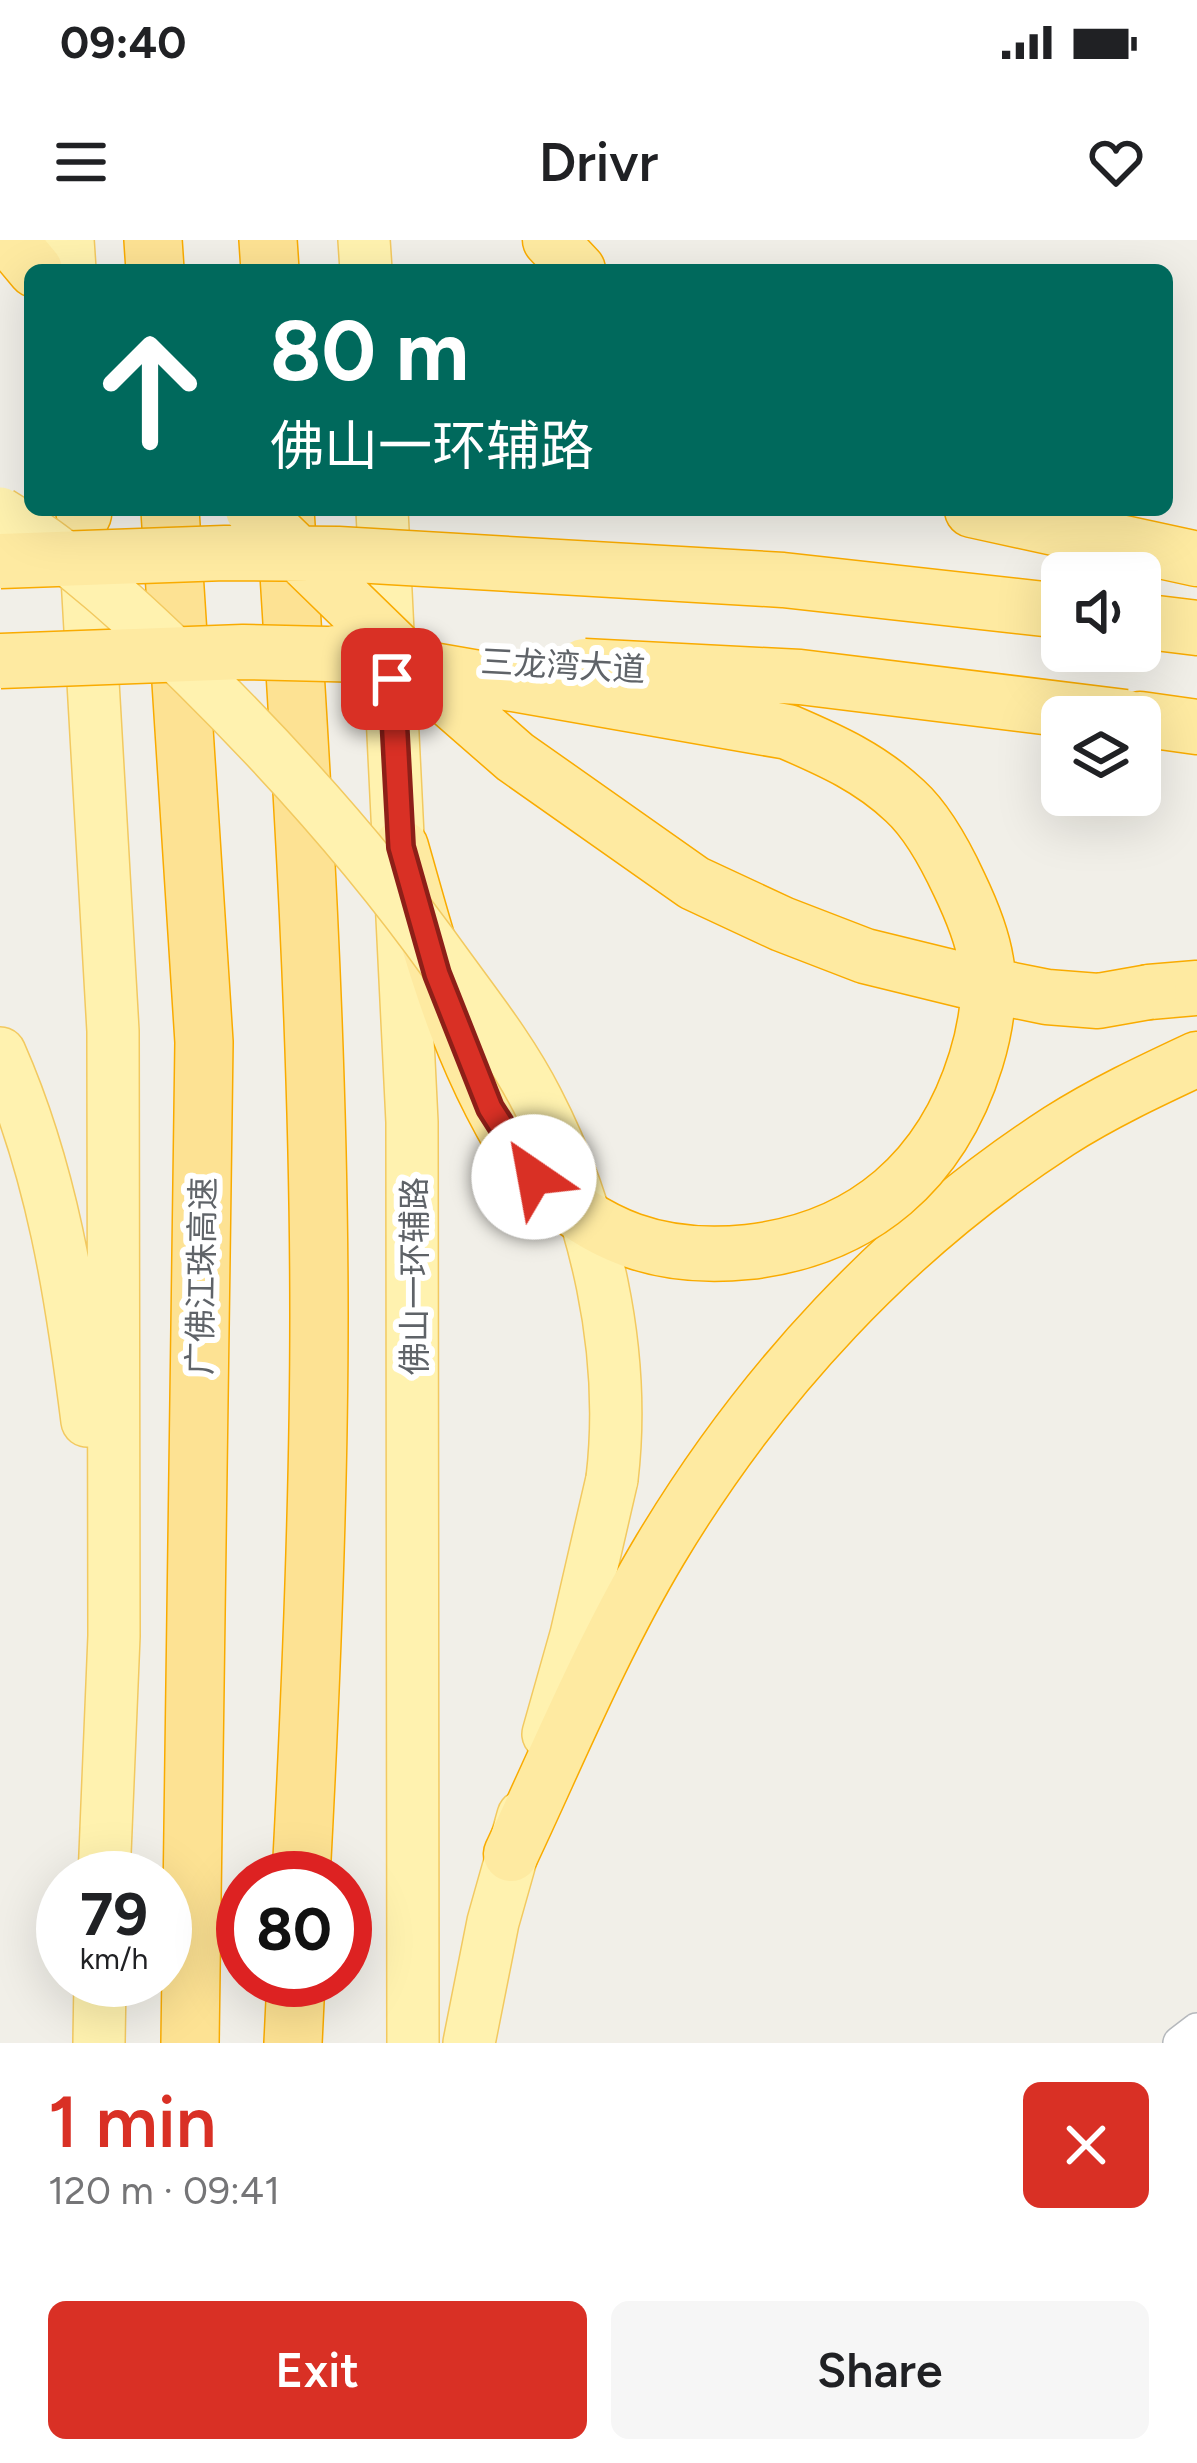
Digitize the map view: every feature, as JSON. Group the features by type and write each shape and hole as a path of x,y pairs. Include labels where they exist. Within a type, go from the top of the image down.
{"highway":[{"path":"10,240 32,264"},
{"path":"550,240 572,264"},
{"name":"广佛江珠高速","path":"170,516 204,1042 190,2043"},
{"path":"285,516 314,1064 319,1314 315,1610 302,1851"},
{"path":"1000,516 1197,559"},
{"path":"0,530 108,538 239,531 338,554 783,580 1041,609"},
{"path":"0,561 239,531 515,757 694,883 866,956 964,980 1048,997 1098,1001 1197,988"},
{"path":"1161,623 1197,628"},
{"path":"335,653 788,732 853,760 908,803 947,859 972,913 987,964 986,1016 963,1101 936,1149 891,1196 842,1228 782,1248 726,1254 673,1252 614,1236 566,1208 534,1177 490,1108 470,1068 437,974 401,847"},
{"name":"三龙湾大道","path":"0,661 335,653 800,677 1041,707"},
{"path":"1161,722 1197,727"},
{"path":"512,1854 612,1636 660,1551 742,1424 803,1351 876,1275 981,1187 1060,1130 1197,1059"},
{"path":"293,2043 295,2007"}],"main road":[{"path":"0,513 40,537 132,612 261,739 371,864 509,1051 566,1167 590,1243 608,1318 617,1390 612,1479 576,1635 483,1965 469,2043"},
{"path":"84,516 113,1031 114,1636 105,1851"},
{"name":"佛山一环辅路","path":"382,516 401,847 415,1288 413,2043"},
{"path":"0,1053 27,1114 68,1274 114,1636"},
{"path":"99,2043 100,2007"}],"street":[{"path":"1180,2043 1197,2030"}],"route":[{"path":"392,679 401,847 437,974 470,1068 508,1140 534,1177"}]}
